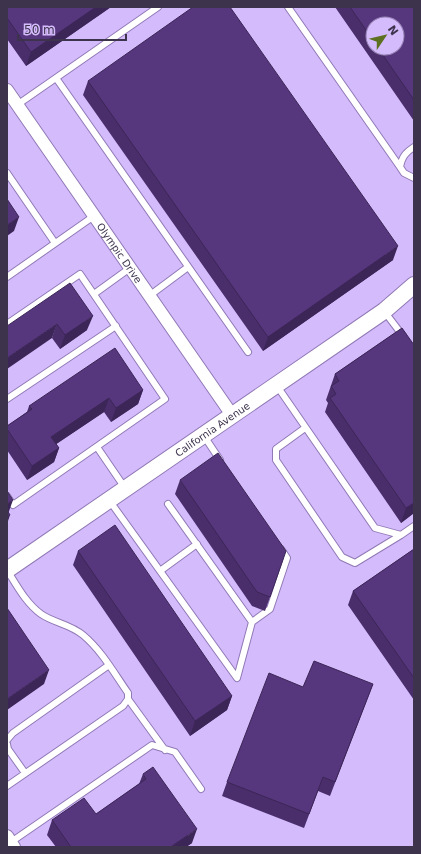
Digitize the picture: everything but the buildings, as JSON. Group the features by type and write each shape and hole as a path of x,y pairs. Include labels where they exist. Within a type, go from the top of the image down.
{"main road":[{"name":"California Avenue","path":"7,570 384,311 412,290"}],"street":[{"name":"Olympic Drive","path":"7,90 232,415"}],"lane":[{"path":"17,104 158,7"},
{"path":"288,7 404,173 414,178"},
{"path":"56,78 248,352"},
{"path":"400,167 402,159 407,152 414,147"},
{"path":"7,173 55,243"},
{"path":"7,277 94,216"},
{"path":"94,294 130,268"},
{"path":"150,296 188,268"},
{"path":"7,324 80,274 165,399 13,505 7,496"},
{"path":"384,311 406,340"},
{"path":"7,399 116,326"},
{"path":"276,385 375,528 401,534"},
{"path":"305,428 276,449 276,460 342,558 355,563 414,526"},
{"path":"203,435 225,468"},
{"path":"97,447 125,489"},
{"path":"109,500 237,678 252,622 270,609 287,558 278,545"},
{"path":"168,504 252,622"},
{"path":"160,571 197,544"},
{"path":"7,570 25,598 42,614 72,627 99,650 128,693 128,698 165,750"},
{"path":"7,740 13,733 109,665"},
{"path":"7,786 123,706 128,698"},
{"path":"7,744 8,749 25,773"},
{"path":"11,842 152,746 175,752 201,789"}]}
